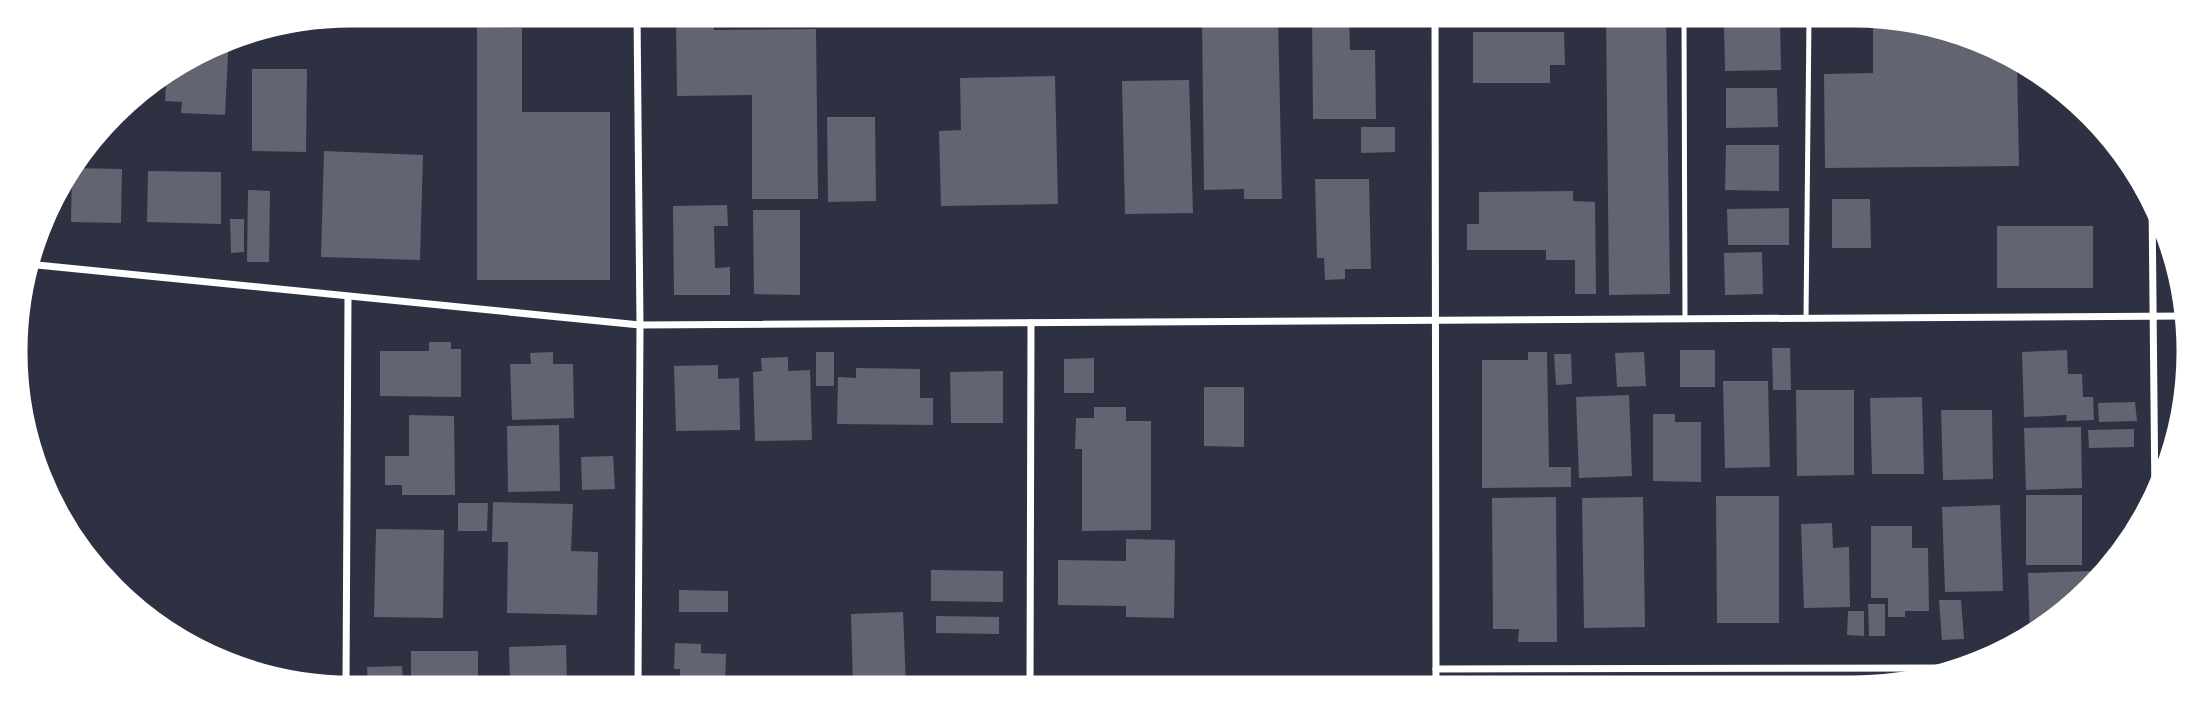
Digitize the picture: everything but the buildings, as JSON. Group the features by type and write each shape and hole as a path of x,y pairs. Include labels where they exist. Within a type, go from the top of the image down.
{"street":[{"path":"637,23 640,325 638,680"},
{"path":"1434,23 1436,680"},
{"path":"2152,218 2155,480"},
{"path":"34,265 640,325 2179,316"},
{"path":"346,680 348,297"},
{"path":"1030,680 1031,323"},
{"path":"1436,669 1941,668"}],"lane":[{"path":"1684,23 1685,319"},
{"path":"1806,319 1810,23"}]}
